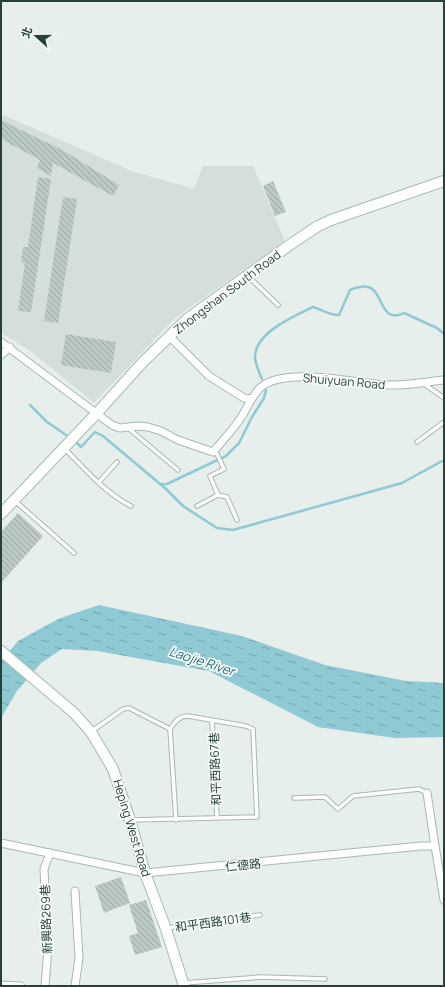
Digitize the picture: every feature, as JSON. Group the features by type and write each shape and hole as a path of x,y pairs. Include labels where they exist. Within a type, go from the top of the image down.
{"main road":[{"name":"Zhongshan South Road","path":"1,514 142,363 187,319 318,226 331,220 444,181"},
{"name":"Heping West Road","path":"1,651 74,713 91,732 113,769 130,820 145,874 166,929 184,985"}],"street":[{"path":"169,336 209,376 244,398 251,399"},
{"path":"1,342 10,347 112,425 120,428 148,427 161,431 189,444 216,452"},
{"path":"1,355 10,347"},
{"name":"Shuiyuan Road","path":"216,452 242,417 251,399 268,383 294,377 311,377 388,385 444,380"},
{"path":"427,793 444,900"},
{"name":"仁德路","path":"1,843 145,874 421,846 435,846"},
{"name":"新興路269巷","path":"45,986 48,948 44,869 50,853"},
{"path":"75,891 79,958 75,986"},
{"path":"1,984 21,986"}],"lane":[{"path":"247,276 278,305"},
{"path":"421,382 444,398"},
{"path":"417,442 444,422"},
{"path":"127,427 178,470"},
{"path":"63,448 99,482 131,506"},
{"path":"216,452 224,469 210,476 218,495"},
{"path":"99,482 117,462"},
{"path":"197,506 218,495 227,497 237,520"},
{"path":"14,500 74,553"},
{"path":"91,732 123,709 129,708 170,729"},
{"path":"176,820 170,729 176,720 182,716 212,720"},
{"name":"和平西路67巷","path":"130,820 176,820 257,817 253,729 246,726 212,720 217,818"},
{"path":"294,798 325,797 338,809 353,796 419,789 427,793"},
{"name":"和平西路101巷","path":"166,929 210,921 260,915"},
{"path":"184,985 261,977 325,979"}],"shaded area":[{"path":"1,114 132,171 194,189 203,166 253,166 285,241 175,318 94,403 29,350 1,333"}],"water":[{"name":"Laojie River","path":"99,605 242,636 325,665 406,681 444,683 444,737 395,738 318,727 209,671 97,651 62,649 41,663 17,691 1,718 1,662 18,641 58,619"}],"building":[{"path":"1,120 64,151 119,185 113,196 53,163 51,176 37,168 40,160 1,139"},
{"path":"38,177 51,179 31,312 18,311 25,263 21,262 23,247 28,247"},
{"path":"273,181 286,212 275,216 263,186"},
{"path":"63,197 77,199 58,323 44,321"},
{"path":"66,334 116,342 111,373 61,365"},
{"path":"18,513 43,536 1,583 1,532"},
{"path":"121,877 130,903 104,913 95,886"},
{"path":"146,900 162,947 135,955 129,936 138,933 129,905"}],"waterway":[{"path":"262,379 255,358 256,349 268,333 286,320 313,307 339,315 350,290 363,286 373,289 386,311 390,314 396,315 404,313 437,328 444,334"},
{"path":"160,484 167,484 226,456 239,443 252,417 264,398 266,390"},
{"path":"30,405 47,422 66,435"},
{"path":"77,443 81,447 95,432 103,436 166,489 183,506 217,528 233,530 402,483 444,460"}]}
